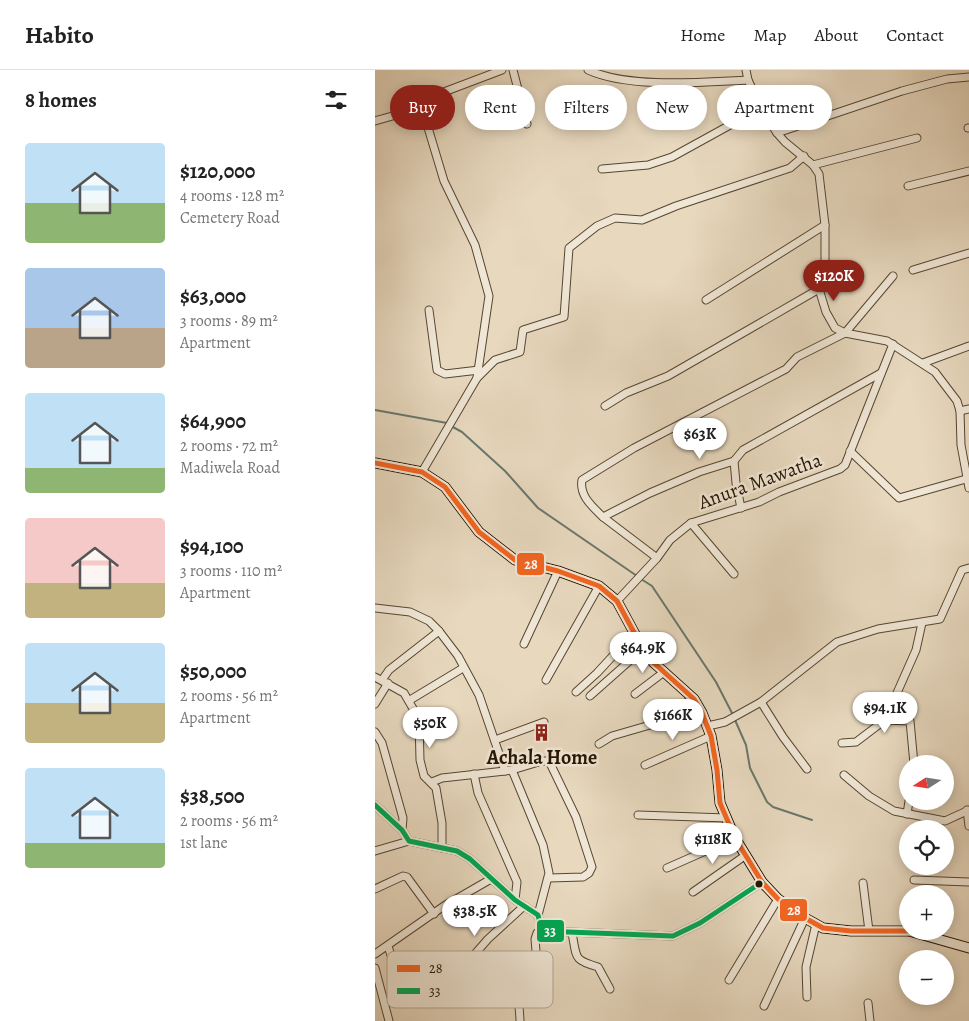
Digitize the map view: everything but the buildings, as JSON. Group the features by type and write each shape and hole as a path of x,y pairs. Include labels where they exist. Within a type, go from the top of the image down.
{"main road":[{"path":"375,463 422,472 445,487 479,532 515,560 558,571 599,586 617,601 643,649 664,672 694,699 708,726 717,770 720,803 735,838 762,882 778,899 823,928 899,931"},
{"path":"940,940 969,948"}],"street":[{"path":"455,87 493,71 502,70"},
{"path":"513,70 517,85"},
{"path":"588,70 599,75 667,83 748,80"},
{"path":"746,70 750,85"},
{"path":"777,133 902,91 947,78 969,76"},
{"path":"375,121 390,117"},
{"path":"429,130 445,181 475,245 489,296 477,378"},
{"path":"602,169 648,165 672,157 721,130"},
{"path":"775,130 785,142 813,165 819,174 825,225 825,260 819,289 826,312 835,328 845,333 893,344 935,372 957,401 960,411 961,445 969,488"},
{"path":"813,165 917,138"},
{"path":"422,472 477,378 495,360 520,352 523,330 564,317 569,248 597,226 615,218 642,220 676,206 790,168 804,156"},
{"path":"909,186 969,171"},
{"path":"706,300 825,225"},
{"path":"913,270 969,254"},
{"path":"657,558 603,518 586,499 581,488 582,480 634,448 786,369 797,357 845,333 893,276"},
{"path":"605,406 626,393 667,376 819,289"},
{"path":"429,310 437,370 445,374 479,370"},
{"name":"Anura Mawatha","path":"617,601 657,558 670,540 691,523 741,508 840,469 845,465 893,344"},
{"path":"923,363 969,346"},
{"path":"603,518 650,493 699,472 734,461 743,450 881,374"},
{"path":"960,411 969,409"},
{"path":"850,451 899,498 966,479"},
{"path":"734,461 735,483 741,508"},
{"path":"691,523 734,574"},
{"path":"708,726 725,722 761,702 828,647 837,642 878,629 940,619 956,579 962,570 969,568"},
{"path":"524,644 558,571"},
{"path":"546,680 599,586"},
{"path":"375,608 409,612 429,621 458,656 479,695 495,740 543,845 549,878 538,915 543,931"},
{"path":"842,743 856,742 885,720 917,650 922,623"},
{"path":"375,704 381,680 389,670 439,631"},
{"path":"576,692 597,673 634,633"},
{"path":"589,696 643,649"},
{"path":"410,700 463,668"},
{"path":"635,694 664,672"},
{"path":"381,680 405,693 419,719 420,760 424,776 436,788 442,823 441,848"},
{"path":"599,744 612,736 650,724 676,707 694,699"},
{"path":"761,702 783,737 807,769"},
{"path":"885,720 909,722 913,755"},
{"path":"495,740 544,722"},
{"path":"375,732 382,743 403,818 402,830"},
{"path":"645,765 711,736"},
{"path":"432,782 509,770 542,761 549,761 577,817 592,867 589,874 583,877 549,878"},
{"path":"474,774 478,793 517,882 515,900"},
{"path":"844,775 869,796 894,812 945,822 968,810 969,826"},
{"path":"375,805 402,830 409,841"},
{"path":"907,814 908,810"},
{"path":"638,815 727,818"},
{"path":"667,868 735,838"},
{"path":"375,851 409,841 457,851 470,859 515,900 538,915"},
{"path":"693,892 745,855"},
{"path":"375,889 403,876 407,876 434,914"},
{"path":"375,954 434,914 491,879"},
{"path":"914,880 969,882"},
{"path":"536,951 535,939 537,933 543,931 673,936 700,923 762,882"},
{"path":"863,883 869,931"},
{"path":"729,980 778,899"},
{"path":"477,951 487,939 524,906"},
{"path":"763,1006 805,918"},
{"path":"807,997 806,967 816,924"},
{"path":"572,933 577,958 580,962 599,967 610,989"},
{"path":"388,946 390,951"},
{"path":"375,968 389,1021"},
{"path":"868,1003 870,1021"},
{"path":"519,1008 520,1021"}],"waterway":[{"path":"375,410 447,423"},
{"path":"451,426 462,432 505,471 538,508 637,576"},
{"path":"641,579 652,586 716,682 733,715"},
{"path":"735,720 746,745 750,768 767,802 773,807 812,820"}],"transit line":[{"name":"28","path":"375,463 422,472 445,487 479,532 515,560 558,571 599,586 617,601 643,649 654,663 694,699 702,713 711,736 720,803 735,838 762,882 778,899 823,928 851,931 899,931"},
{"name":"33","path":"375,805 402,830 409,841 457,851 470,859 515,900 538,915 542,931 673,936 700,923 762,882"}],"place":[{"name":"Achala Home","path":"542,733"}]}
